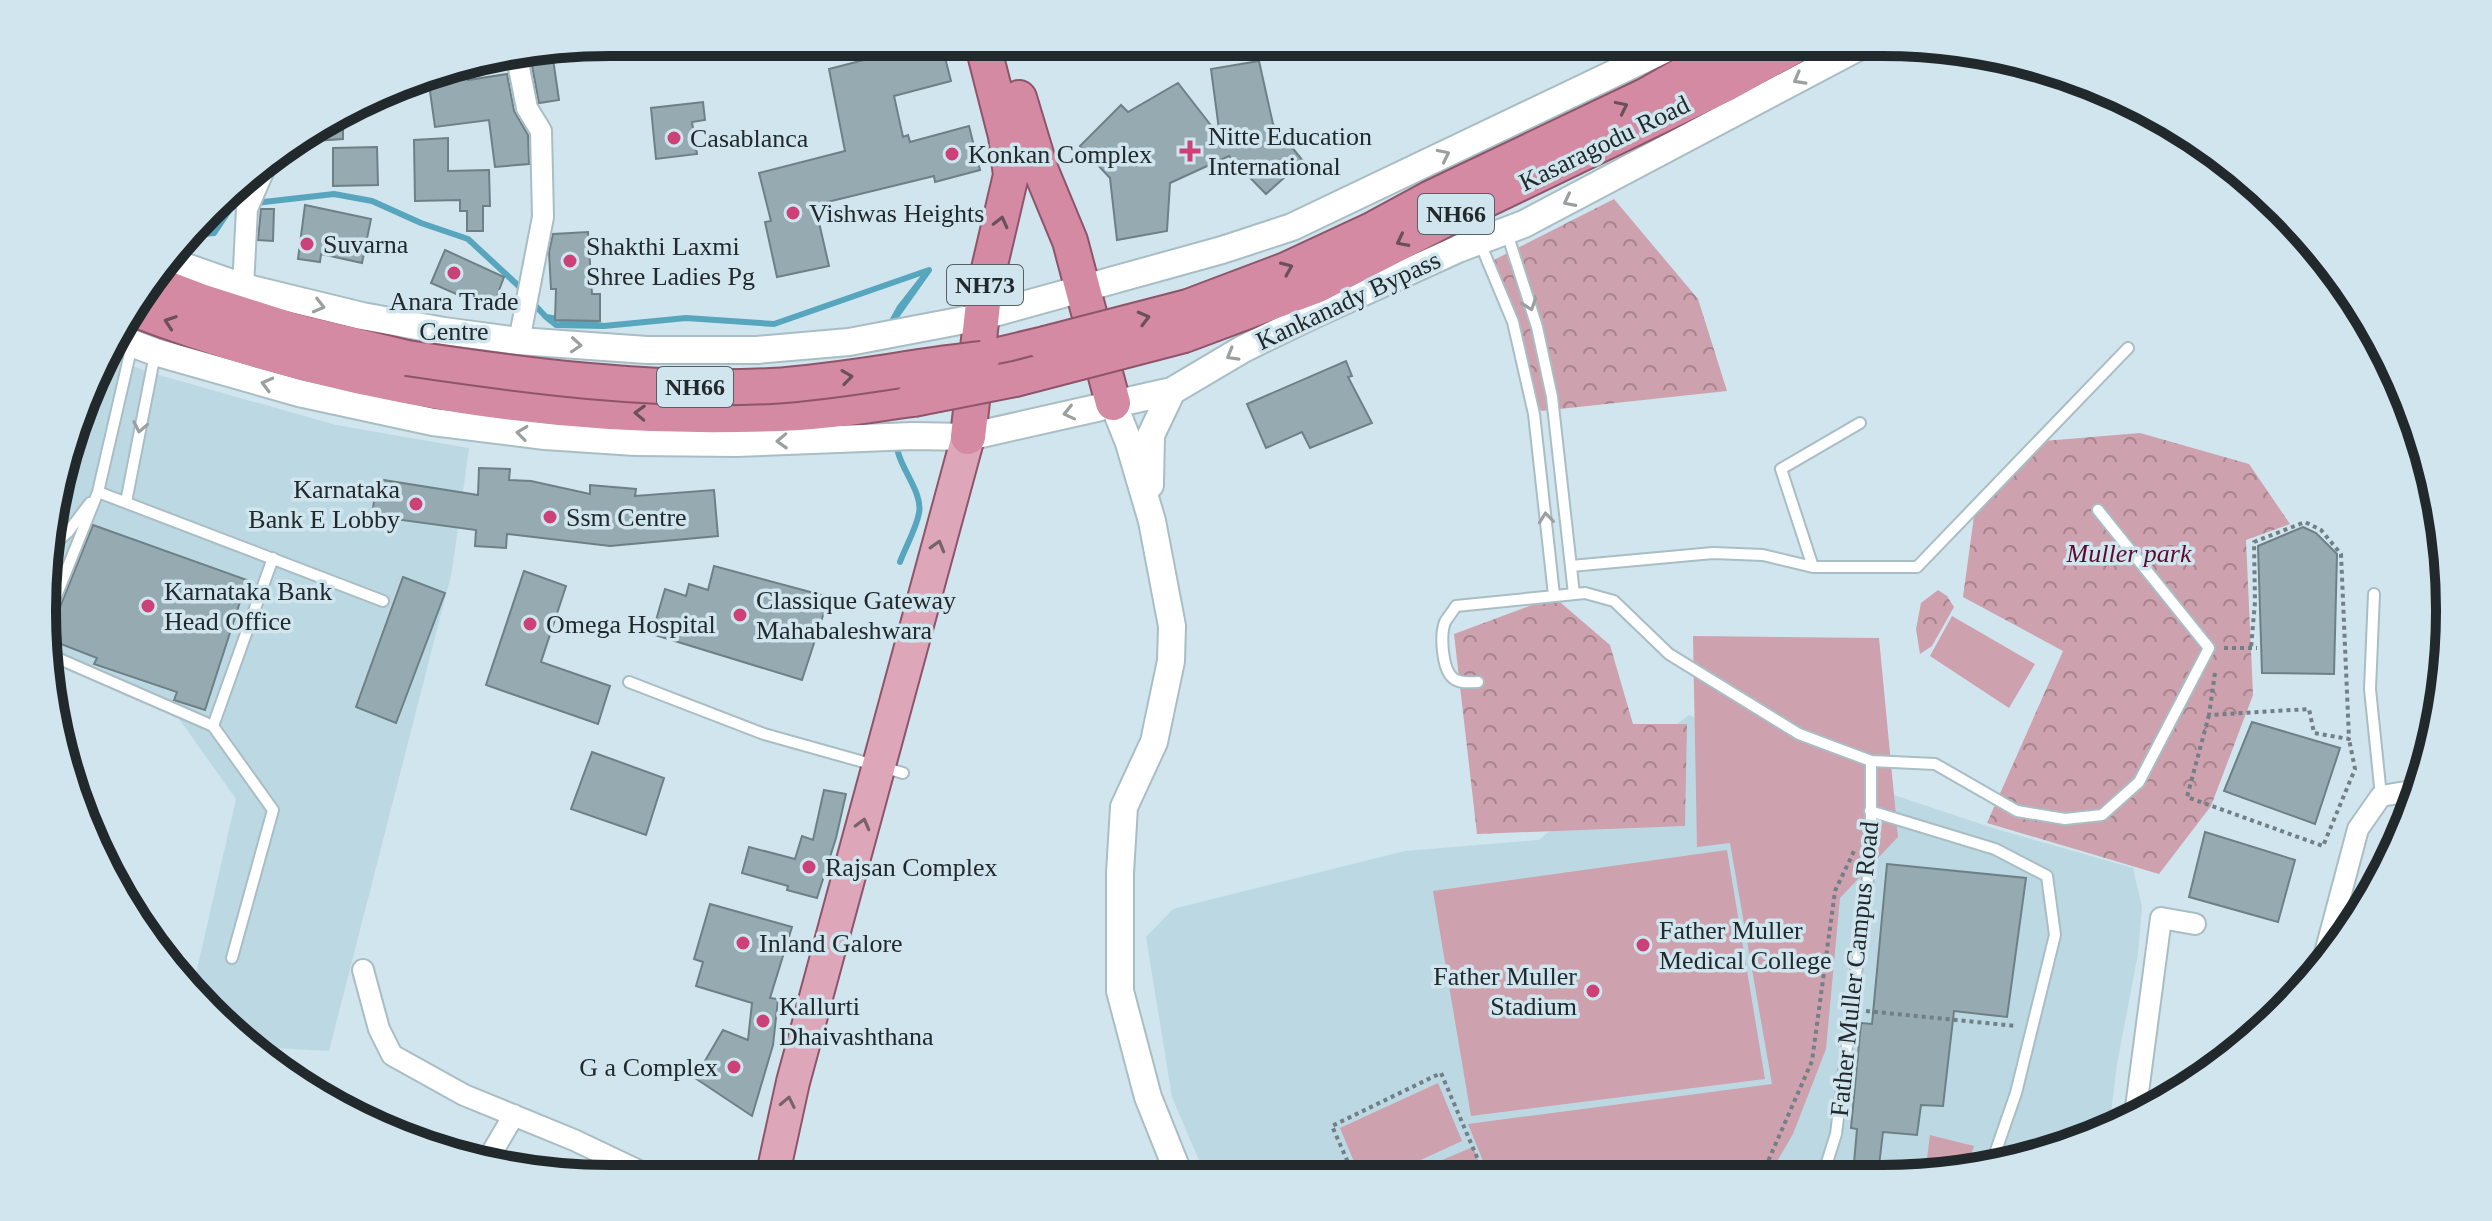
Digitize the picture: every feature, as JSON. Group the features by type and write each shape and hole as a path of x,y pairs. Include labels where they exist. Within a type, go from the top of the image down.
{"highway":[{"name":"NH73","path":"968,437 985,286 1011,175 1006,136 986,56"},
{"path":"1009,56 1028,131 1070,241 1113,403"},
{"name":"Kasaragodu Road","path":"1186,321 1431,198 1645,96 1716,56"},
{"name":"Kasaragodu Road","path":"1186,321 1318,285 1444,220 1724,85 1777,56"},
{"name":"NH66","path":"161,286 408,372"},
{"name":"NH66","path":"143,312 286,359 408,372 681,387 770,386 982,359 1186,321"}],"main road":[{"path":"775,1165 793,1082 890,770 968,437"}],"street":[{"path":"178,264 243,287 362,316 519,341 647,350 741,350 849,342 980,317 1222,250 1292,227 1651,56"},
{"name":"Kankanady Bypass","path":"1172,391 1243,349 1386,281 1507,231 1842,56"},
{"path":"518,64 527,108 541,131 543,217 519,341"},
{"path":"243,287 252,199 259,183"},
{"path":"134,344 299,393 433,422 545,436 707,443 968,437 1172,391"},
{"path":"1152,521 1151,435 1172,391"},
{"path":"1113,403 1129,443 1152,521 1172,626 1171,661 1154,742 1124,807 1120,873 1120,991 1148,1097 1175,1165"},
{"path":"2329,937 2358,829 2381,796 2406,792"},
{"path":"2137,1103 2161,918 2195,924"},
{"path":"363,970 379,1029 392,1055 464,1095 627,1165"},
{"path":"492,1152 514,1115"}],"lane":[{"path":"1507,231 1537,327 1552,397 1574,594"},
{"path":"1480,241 1513,322 1534,414 1554,595"},
{"path":"56,596 98,492 134,344"},
{"path":"126,502 134,344"},
{"path":"1571,566 1713,553 1763,555 1813,567 1917,567 2128,348"},
{"path":"1813,567 1781,469 1860,423"},
{"path":"98,492 383,601"},
{"path":"61,538 98,492"},
{"path":"1478,682 1463,683 1448,671 1441,645 1444,624 1456,606 1585,593 1614,601 1669,654 1799,734 1871,761 1935,764 2017,811 2065,819 2102,815 2139,782 2214,648 2098,510"},
{"path":"213,726 273,558"},
{"path":"2374,594 2370,689 2381,796"},
{"path":"58,658 213,726 273,810 232,958"},
{"path":"629,682 764,734 890,770"},
{"name":"Father Muller Campus Road","path":"1826,1165 1836,1134 1871,853 1871,761"},
{"path":"1870,815 1995,849 2047,876 2055,935 2016,1093 1995,1153"}],"path":[{"path":"2251,648 2255,602 2254,542 2305,522 2321,530 2341,554 2349,739 2355,769 2323,846 2187,797 2209,715 2214,648 2251,648 2257,648"},
{"path":"2209,715 2309,709 2314,733 2349,739"},
{"path":"1766,1165 1812,1061 1835,891 1870,815"},
{"path":"1852,1010 2024,1027"},
{"path":"1349,1165 1332,1126 1441,1073 1480,1165"}],"shaded area":[{"name":"Karnataka Bank Head Office","path":"116,359 145,371 336,425 469,448 452,571 329,1051 270,1048 218,1003 195,977 236,799 167,702 59,664 57,574 67,502 85,432"},
{"name":"Father Muller Medical College","path":"1689,715 1870,787 1996,829 2133,868 2142,907 2138,954 2117,1064 2111,1115 2025,1146 1918,1164 1201,1165 1172,1097 1146,937 1173,909 1405,851 1539,840 1633,758"}],"green space":[{"path":"1614,199 1698,299 1727,391 1541,411 1484,265"},
{"name":"Muller park","path":"2140,433 2249,464 2290,524 2246,540 2253,695 2211,806 2159,874 1987,823 2063,651 1963,597 1975,509 2044,441"},
{"path":"1938,590 1947,596 1954,607 1932,646 1920,654 1916,629 1921,603"},
{"path":"1554,597 1610,645 1633,724 1687,724 1685,826 1477,834 1454,634"},
{"path":"1952,616 2035,664 2009,708 1930,656"},
{"path":"1693,636 1879,638 1898,837 1840,898 1826,1049 1793,1134 1775,1165 1485,1165 1468,1124 1772,1084 1730,843 1697,847"},
{"path":"1727,850 1765,1079 1471,1116 1433,891"},
{"path":"1438,1083 1462,1141 1410,1165 1355,1165 1340,1128"},
{"path":"1930,1135 1974,1146 1970,1157 1926,1163"},
{"path":"1473,1147 1480,1165 1430,1165"}],"building":[{"path":"879,56 945,56 951,81 894,96 903,137 908,135 910,142 969,126 980,170 935,182 934,176 815,205 829,266 777,277 765,222 771,221 759,173 845,151 829,69"},
{"path":"553,59 559,100 539,103 531,62"},
{"name":"Nitte Education International","path":"1259,61 1273,124 1303,161 1266,194 1229,156 1170,183 1167,231 1117,240 1110,178 1080,146 1121,105 1128,112 1178,83 1220,137 1211,69"},
{"path":"507,74 514,111 528,135 529,164 495,167 489,120 435,127 429,86 467,75 468,80"},
{"name":"Casablanca","path":"703,102 705,120 692,122 697,154 656,159 651,108"},
{"path":"343,125 343,139 315,141"},
{"path":"448,138 448,171 489,170 490,206 483,206 483,231 467,231 467,211 460,211 460,200 415,201 414,140"},
{"path":"377,147 378,185 333,186 333,148"},
{"path":"305,205 371,219 362,263 321,254 320,262 298,259"},
{"path":"261,209 274,209 273,241 258,240"},
{"name":"Shakthi Laxmi Shree Ladies Pg","path":"588,232 592,294 600,294 600,321 555,320 556,289 551,289 549,252 553,234"},
{"path":"445,250 504,277 493,306 431,283"},
{"path":"1346,361 1352,376 1348,377 1372,423 1310,448 1302,432 1266,448 1247,404"},
{"path":"479,468 510,469 509,480 531,481 590,494 590,485 636,489 635,496 714,490 718,536 610,546 507,534 506,548 475,546 476,530 372,516 377,479 478,495"},
{"name":"Karnataka Bank Head Office","path":"93,525 247,580 205,710 174,700 177,692 94,664 97,658 57,642 56,617"},
{"path":"2303,527 2316,533 2337,554 2334,674 2262,673 2258,546"},
{"name":"Classique Gateway Mahabaleshwara","path":"714,566 829,597 802,680 652,634 665,589 686,596 689,584 708,590"},
{"name":"Omega Hospital","path":"524,571 566,586 541,662 610,686 598,724 486,685"},
{"path":"403,577 445,593 396,723 356,707"},
{"path":"2252,722 2340,748 2315,824 2224,791"},
{"path":"592,752 664,778 646,835 571,809"},
{"path":"824,790 846,794 817,898 742,873 749,847 795,859 802,836 813,840"},
{"path":"2205,832 2295,860 2278,922 2189,897"},
{"path":"1887,864 2026,878 2007,1017 1954,1011 1943,1106 1921,1105 1917,1135 1883,1132 1879,1165 1854,1165 1857,1129 1851,1128 1861,1023 1872,1024"},
{"path":"710,904 792,927 770,998 778,999 773,1045 752,1116 695,1078 723,1030 748,1040 752,1003 696,986 703,962 694,959"}],"waterway":[{"path":"255,203 334,194 372,201 421,223 468,239 523,290"},
{"path":"204,234 214,233 232,206 244,205"},
{"path":"532,302 546,317 604,326 686,318 774,324 929,270 890,325"},
{"path":"546,317 556,325 604,326 686,318 774,324 929,270 890,325"},
{"path":"898,452 919,506 916,525 900,562"}],"place":[{"name":"Casablanca","path":"674,138"},
{"name":"Nitte Education International","path":"1190,151"},
{"name":"Konkan Complex","path":"952,154"},
{"name":"Vishwas Heights","path":"793,213"},
{"name":"Suvarna","path":"307,244"},
{"name":"Shakthi Laxmi Shree Ladies Pg","path":"570,261"},
{"name":"Anara Trade Centre","path":"454,273"},
{"name":"Karnataka Bank E Lobby","path":"416,504"},
{"name":"Ssm Centre","path":"550,517"},
{"name":"Karnataka Bank Head Office","path":"148,606"},
{"name":"Classique Gateway Mahabaleshwara","path":"740,615"},
{"name":"Omega Hospital","path":"530,624"},
{"name":"Rajsan Complex","path":"809,867"},
{"name":"Inland Galore","path":"743,943"},
{"name":"Father Muller Medical College","path":"1643,945"},
{"name":"Father Muller Stadium","path":"1593,991"},
{"name":"Kallurti Dhaivashthana","path":"763,1021"},
{"name":"G a Complex","path":"734,1067"}]}
